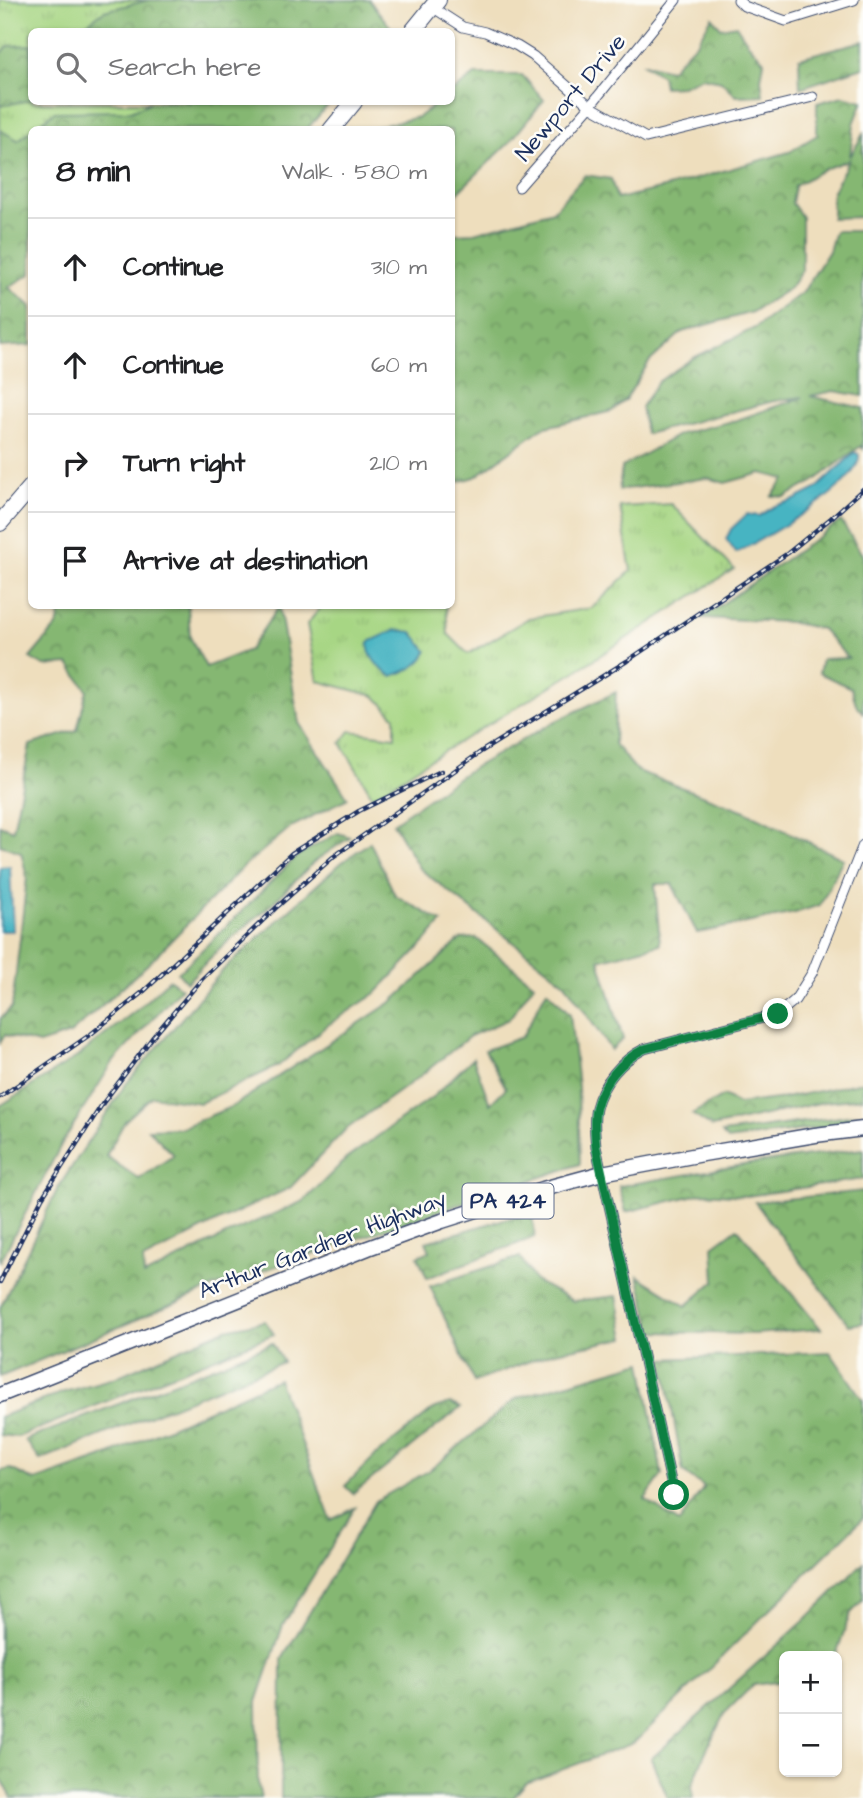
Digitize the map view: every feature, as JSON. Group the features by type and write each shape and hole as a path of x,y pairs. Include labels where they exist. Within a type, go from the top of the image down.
{"highway":[{"path":"415,28 435,3"},
{"path":"334,126 352,105"},
{"path":"0,523 28,491"}],"main road":[{"name":"Arthur Gardner Highway","path":"0,1395 368,1248 543,1189 602,1173 703,1154 863,1129"},
{"name":"Arthur Gardner Highway","path":"0,1402 168,1329"}],"street":[{"name":"Newport Drive","path":"519,187 590,106 676,0"},
{"path":"738,0 744,6 786,21 854,0"},
{"path":"435,3 463,27 485,32 533,56 590,106 646,138 813,97"},
{"path":"674,1495 602,1173 594,1130 595,1110 602,1090 634,1054 644,1049 778,1014 796,1000 812,973 863,845"}],"green space":[{"path":"0,0 267,0 256,28 28,28 28,105 168,105 103,126 28,126 28,143 0,148"},
{"path":"149,0 369,0 391,28 82,27 104,11"},
{"path":"712,17 721,28 736,25 764,61 761,79 763,95 736,96 721,81 702,77 682,86 664,87 662,76 642,63 670,70 697,42"},
{"path":"863,41 863,67 800,88 799,58"},
{"path":"28,45 28,101 0,106 0,55 8,46"},
{"path":"475,75 522,75 544,100 510,142 455,195 455,126 380,126 418,117 435,105 455,105 455,90"},
{"path":"843,96 863,101 854,124 850,157 863,134 863,217 832,218 832,193 849,160 824,169 795,186 792,203 802,217 802,270 790,288 752,312 682,332 649,362 626,399 612,411 542,428 475,477 455,483 455,234 474,233 553,211 585,175 611,179 617,199 789,152 817,135 817,103"},
{"path":"144,105 328,105 310,126 37,126 54,112 131,111"},
{"path":"0,130 18,140 28,133 28,276 8,287 28,304 28,345 0,347"},
{"path":"835,231 863,231 863,396 834,391 810,396 863,408 863,449 861,446 813,482 785,497 772,496 785,479 761,473 725,483 707,478 619,490 622,467 680,434 737,420 803,397 778,400 646,434 641,407 658,382 693,358 755,328 803,292 829,251"},
{"path":"671,504 734,569 373,797 341,743 350,731 395,737 395,717 375,696 318,681 307,624 320,609 446,609 448,634 468,654 529,618 592,608 631,571 620,507"},
{"path":"841,521 863,556 863,712 857,707 851,688 819,673 822,659 848,658 822,629 789,622 702,618"},
{"path":"61,609 188,609 190,637 206,667 249,650 280,609 299,723 348,798 291,827 244,866 148,964 70,1034 39,1044 5,1035 0,1043 0,1019 12,1007 27,877 21,852 0,845 0,825 13,830 30,745 77,730 87,690 69,664 44,666 30,658 57,626"},
{"path":"616,692 614,744 637,771 745,811 843,859 820,905 795,913 697,933 672,884 655,884 660,944 599,960 623,1039 611,1050 565,983 419,868 393,823 466,772 556,721"},
{"path":"338,833 350,837 315,861 187,982 178,973 297,856"},
{"path":"370,842 395,895 442,922 376,993 325,1027 278,1066 200,1103 152,1096 125,1121 106,1156 139,1179 174,1155 148,1129 181,1128 233,1106 393,1001 461,939 476,938 534,984 509,1019 470,1036 419,1077 345,1130 290,1188 143,1260 144,1276 232,1232 304,1201 346,1159 435,1095 473,1058 490,1104 506,1088 485,1050 522,1037 547,990 570,1014 578,1087 580,1164 214,1287 0,1377 0,1308 58,1188 125,1085 223,970 341,863"},
{"path":"169,979 181,988 113,1062 61,1145 0,1262 0,1106 77,1057 139,1008"},
{"path":"863,1082 863,1098 824,1102 712,1127 692,1114 723,1096 738,1104 785,1098"},
{"path":"863,1114 863,1122 727,1140 722,1133"},
{"path":"863,1149 863,1179 747,1196 703,1193 626,1212 619,1186 749,1164"},
{"path":"863,1191 863,1323 849,1325 755,1202"},
{"path":"532,1214 535,1237 427,1278 418,1256 430,1251 426,1242"},
{"path":"737,1228 821,1329 754,1334 653,1332 638,1276 686,1306 715,1281 713,1246"},
{"path":"520,1257 535,1281 573,1301 617,1296 625,1338 551,1353 474,1382 430,1286"},
{"path":"265,1321 274,1334 18,1437 0,1435 0,1417 64,1392 114,1378 226,1329"},
{"path":"272,1343 283,1362 40,1460 25,1440 199,1373"},
{"path":"830,1352 863,1400 863,1518 634,1743 526,1783 513,1798 281,1798 282,1659 376,1501 430,1470 517,1398 642,1362 662,1475 645,1499 679,1523 704,1487 683,1472 663,1359"},
{"path":"278,1379 331,1520 355,1508 283,1625 257,1702 258,1785 261,1798 12,1798 0,1776 0,1471 11,1469 35,1481 101,1458"},
{"path":"450,1403 460,1408 353,1494 345,1486 375,1456 435,1408"},
{"path":"863,1563 863,1600 850,1614 837,1651 779,1651 779,1682 753,1685 724,1714 692,1786 693,1798 668,1798 651,1759 804,1621"}],"water":[{"path":"854,453 859,455 855,468 828,496 787,524 736,553 726,539 731,529 747,514 759,516 775,506 816,489"},
{"path":"395,630 412,632 427,651 418,664 392,676 375,662 369,642"},
{"path":"10,866 13,931 0,931 0,867"}],"railway":[{"path":"0,1282 42,1198 103,1103 152,1038 202,979 278,906 333,857 482,751 627,661 788,553 863,489"},
{"path":"0,1097 91,1034 144,991 292,853 359,811 441,771"}],"route":[{"path":"674,1495 596,1147 595,1110 602,1090 634,1054 644,1049 778,1014"}]}
